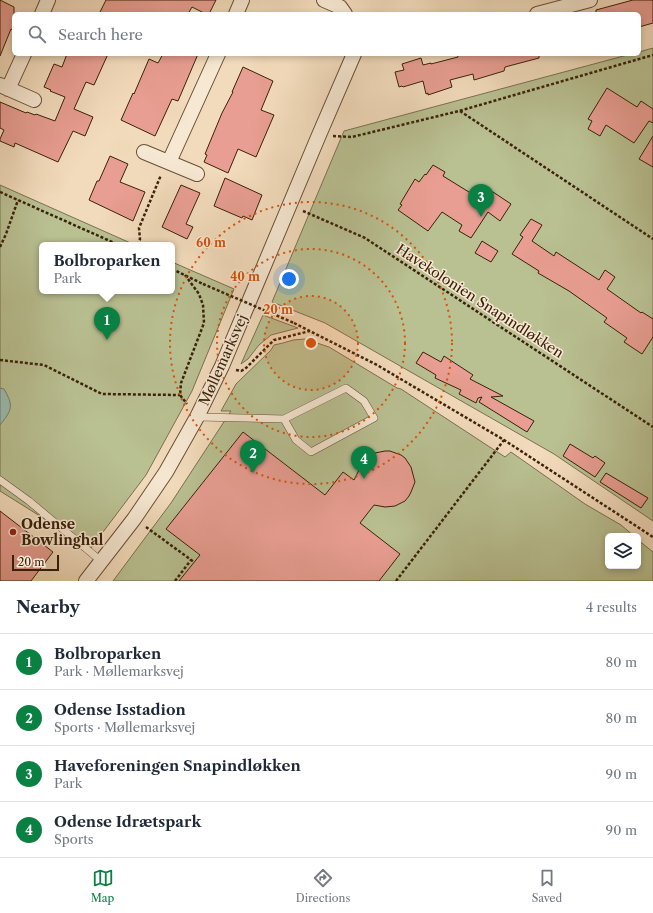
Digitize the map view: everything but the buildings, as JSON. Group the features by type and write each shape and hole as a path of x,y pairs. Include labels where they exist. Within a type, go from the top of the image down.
{"street":[{"path":"43,12 48,0"},
{"path":"237,12 242,0"},
{"path":"324,0 340,7 344,12"},
{"path":"542,12 566,3 590,0"},
{"path":"23,56 4,87 34,100"},
{"path":"168,162 217,56"},
{"name":"Møllemarksvej","path":"86,581 134,519 166,472 197,417 222,366 353,56"},
{"path":"144,152 197,174"}],"lane":[{"path":"197,417 284,419 346,388 364,402 374,418 311,452 296,440 284,419"},
{"path":"0,480 30,501 102,561"}],"path":[{"path":"319,135 352,137 459,111 653,55"},
{"path":"459,111 653,239"},
{"path":"139,242 139,228 168,162"},
{"path":"0,192 112,242"},
{"path":"0,247 18,200"},
{"name":"Havekolonien Snapindløkken","path":"289,206 365,238 653,427"},
{"path":"175,270 294,323 377,365 504,440 653,537"},
{"path":"185,275 199,294 203,305 204,323 181,383 180,395 197,417"},
{"path":"222,366 241,371 249,366 274,340 310,331"},
{"path":"0,360 44,365 102,394 180,395"},
{"path":"396,581 504,440"},
{"path":"134,519 192,561 175,581"}],"green space":[{"path":"653,48 653,521 554,454 325,323 272,302 344,131 624,56 641,56 641,51"},
{"path":"0,185 128,242 39,242 39,294 175,294 175,263 234,289 192,391 146,475 91,548 0,491"},
{"path":"263,315 298,328 271,335 259,345 248,359 241,364"},
{"path":"305,339 329,347 401,389 505,457 511,452 585,504 621,525 630,533 605,533 605,569 641,569 641,542 653,552 653,581 113,581 171,503 231,411 221,411 236,384 271,350 274,345 293,340"}],"shaded area":[{"path":"0,388 4,389 9,400 10,408 0,425"}],"place":[{"name":"Haveforeningen Snapindløkken","path":"481,217"},
{"name":"Bolbroparken","path":"107,340"},
{"name":"Odense Isstadion","path":"253,473"},
{"name":"Odense Idrætspark","path":"364,479"},
{"name":"Odense Bowlinghal","path":"13,532"}]}
